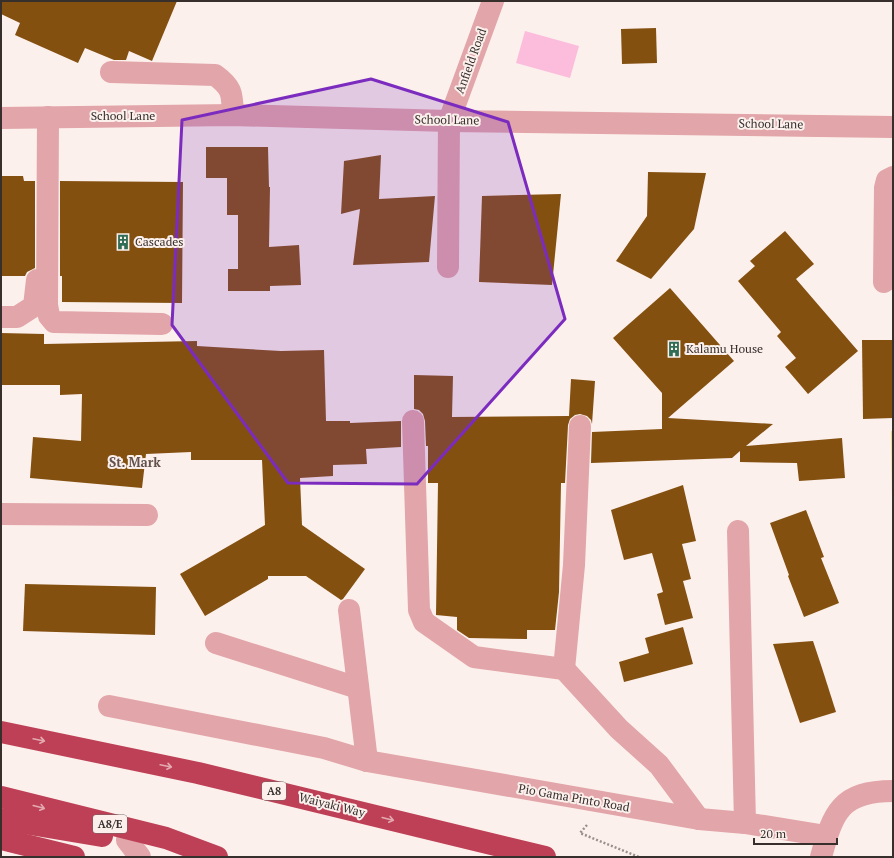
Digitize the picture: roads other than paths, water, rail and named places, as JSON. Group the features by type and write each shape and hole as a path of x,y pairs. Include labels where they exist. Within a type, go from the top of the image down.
{"highway":[{"name":"Waiyaki Way","path":"1,732 198,773 545,857"},
{"name":"A8/E","path":"1,797 166,838 217,857"},
{"path":"1,819 127,840 209,857"},
{"path":"1,839 74,857"}],"street":[{"name":"Anfield Road","path":"448,266 449,121 493,1"},
{"path":"111,72 215,75 225,82 232,94 233,115"},
{"name":"School Lane","path":"1,118 233,115 449,121 893,126"},
{"path":"1,317 17,317 34,306 38,279 42,117"},
{"path":"42,117 47,305 49,316 54,322 162,324"},
{"path":"884,282 885,188 887,180 893,177"},
{"path":"413,421 419,610 424,622 474,657 564,669 619,729 659,766 699,819"},
{"path":"564,669 574,565 580,426"},
{"path":"1,514 147,515"},
{"path":"738,531 745,823"},
{"path":"349,610 367,760"},
{"path":"216,643 358,688"},
{"name":"Pio Gama Pinto Road","path":"109,706 324,748 367,760 699,819 745,823 824,847 833,820 843,804 861,794 893,791"},
{"path":"127,840 140,857"}],"place":[{"name":"Cascades","path":"123,242"},
{"name":"Kalamu House","path":"674,349"}],"district":[{"name":"St. Mark","path":"135,462"}]}
